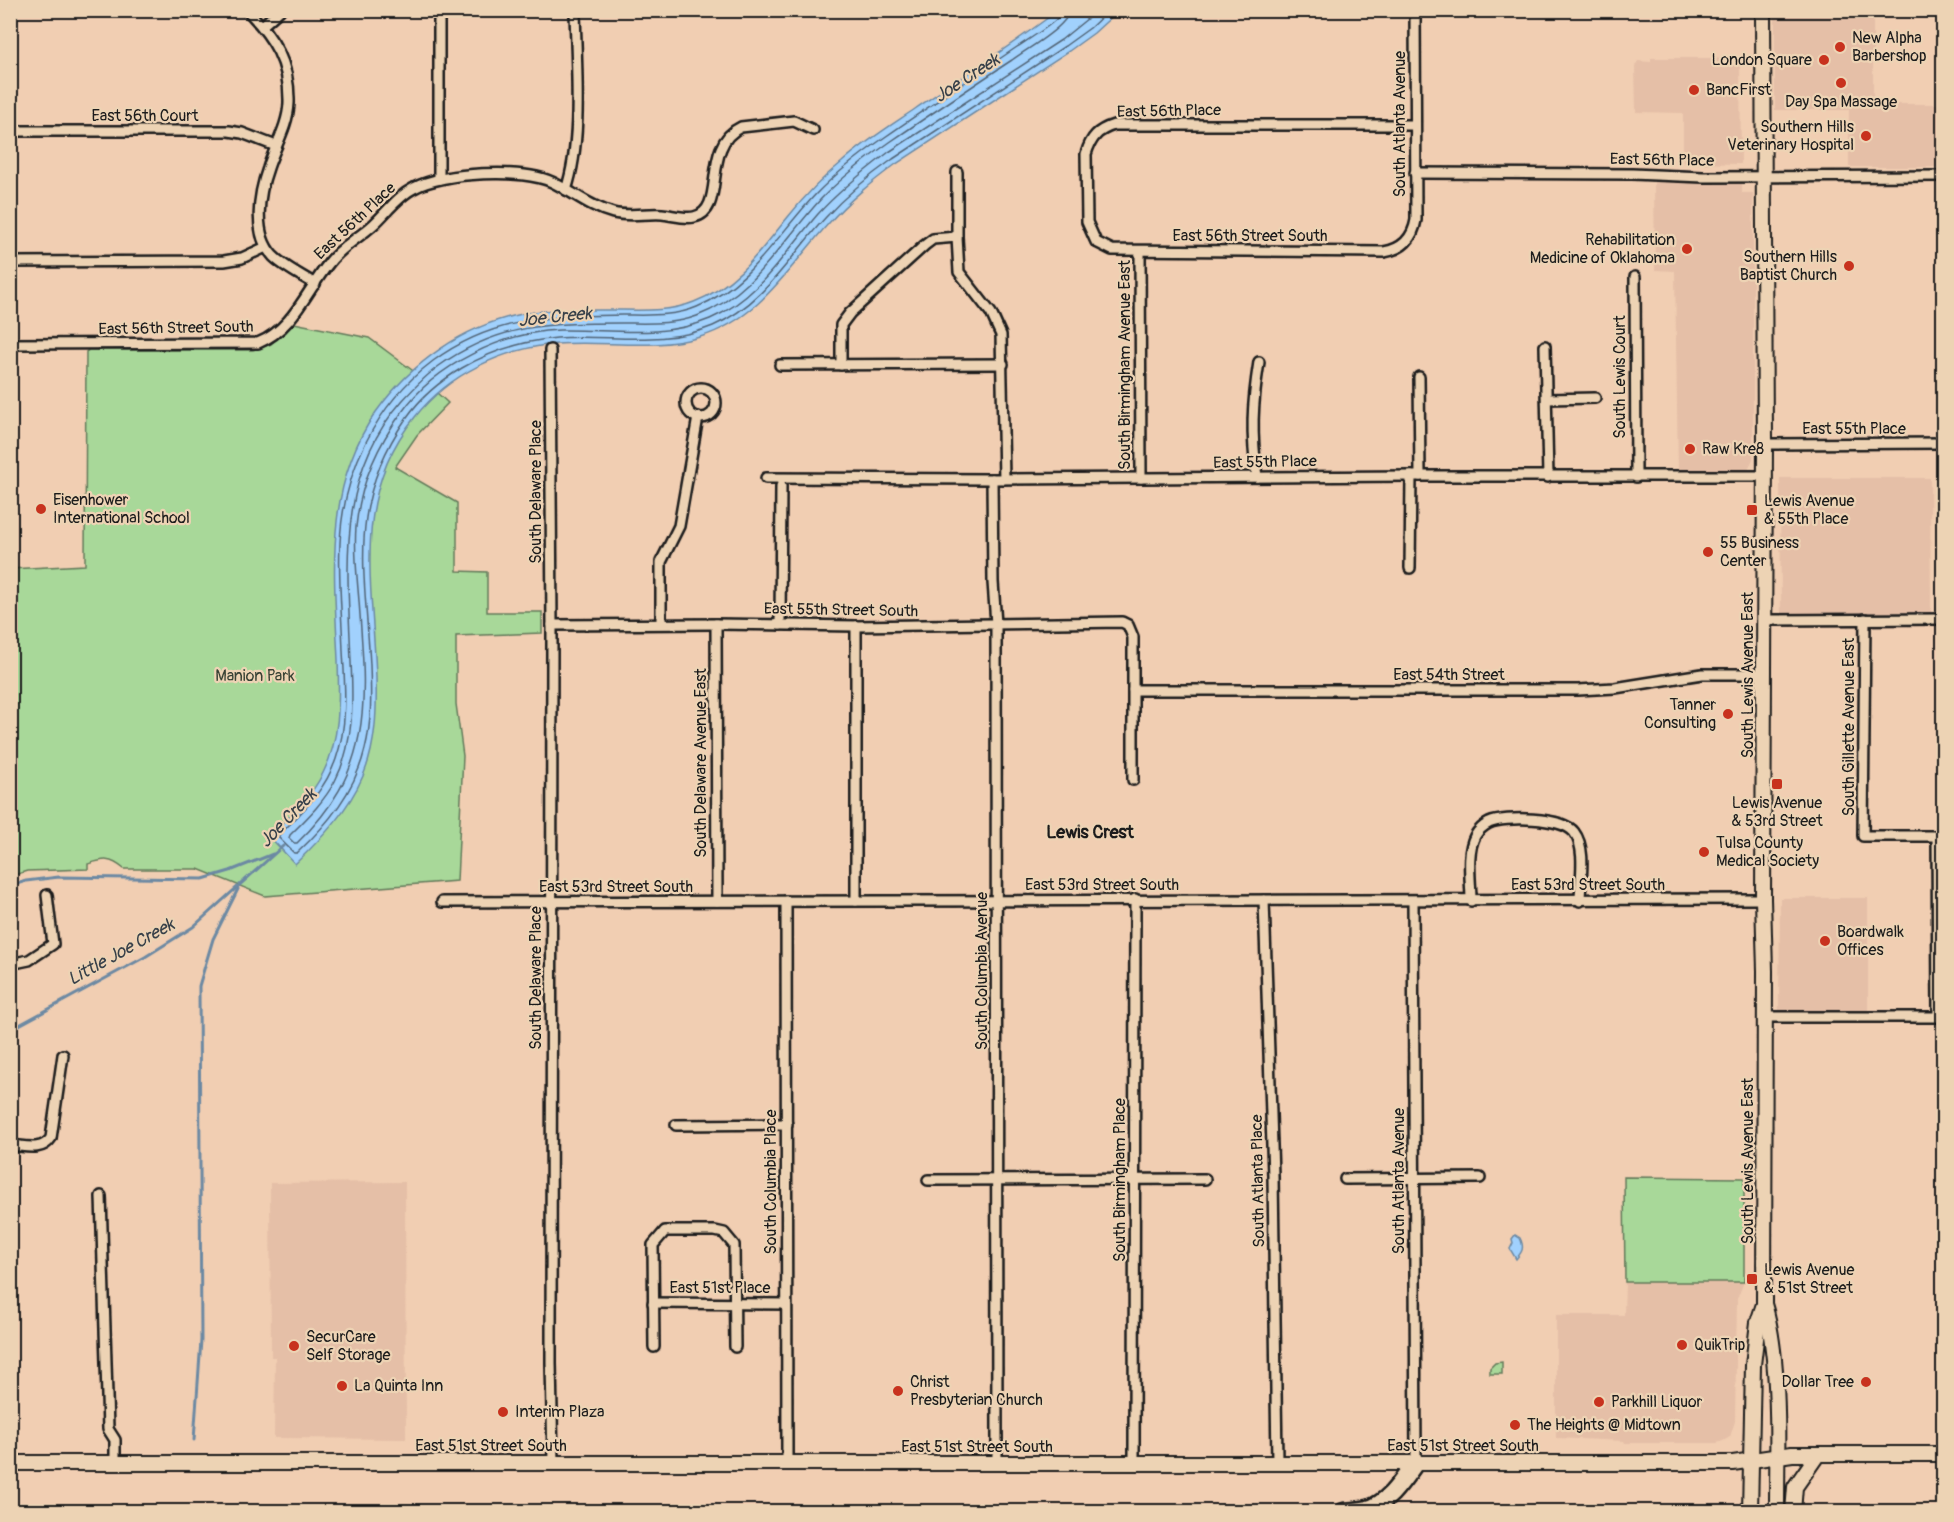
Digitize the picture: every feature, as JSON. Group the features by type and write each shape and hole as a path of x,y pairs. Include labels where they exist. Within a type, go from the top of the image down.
{"highway":[{"path":"1344,1512 1378,1505 1399,1485 1416,1462"}],"main road":[{"name":"South Lewis Avenue East","path":"1762,10 1765,444 1764,1305 1770,1322 1773,1355 1778,1456 1777,1504"},
{"name":"South Lewis Avenue East","path":"1750,1504 1751,1396 1758,1322 1764,1305"},
{"path":"1757,1333 1765,1352 1773,1355"},
{"name":"East 51st Street South","path":"10,1463 997,1464 1134,1461 1718,1463 1818,1454 1944,1454"},
{"path":"1792,1512 1795,1487 1818,1454"}],"street":[{"path":"247,10 273,41 279,52 288,84 287,115 268,168 261,196 261,233 266,247 273,256 315,284"},
{"path":"262,26 280,10"},
{"path":"439,10 439,178"},
{"path":"566,190 572,174 575,147 576,10"},
{"name":"South Atlanta Avenue","path":"1410,237 1416,219 1415,10"},
{"name":"East 56th Place","path":"315,284 330,261 403,195 439,178 521,175 550,182 589,204 622,215 651,213 694,217 704,212 710,204 720,148 727,136 734,130 741,127 794,121 813,130"},
{"name":"East 56th Place","path":"1090,234 1087,222 1086,154 1089,143 1104,128 1114,125 1415,125"},
{"name":"East 56th Court","path":"10,131 229,131 242,133 276,146"},
{"path":"957,172 959,272 991,313 1001,335 1004,479"},
{"name":"East 56th Place","path":"1415,173 1763,177 1944,176"},
{"name":"East 56th Street South","path":"1090,234 1103,247 1112,250 1140,251 1384,252 1403,246 1410,237"},
{"path":"841,365 841,325 850,313 933,239 957,237"},
{"path":"10,262 224,261 242,258 266,247"},
{"name":"South Birmingham Avenue East","path":"1140,251 1141,478"},
{"name":"South Lewis Court","path":"1635,277 1636,477"},
{"name":"East 56th Street South","path":"10,344 258,343 278,332 297,311 315,284"},
{"path":"1545,346 1548,477"},
{"name":"South Delaware Place","path":"550,350 553,1462"},
{"path":"1257,477 1252,443 1252,406 1259,362"},
{"path":"780,365 1003,364"},
{"path":"1410,568 1419,377"},
{"path":"1547,399 1595,398"},
{"path":"661,623 661,562 681,519 698,417"},
{"name":"East 55th Place","path":"1765,444 1944,443"},
{"name":"East 55th Place","path":"766,478 1765,476"},
{"name":"South Columbia Avenue","path":"992,479 993,582 996,624 997,1464"},
{"path":"780,625 781,486"},
{"name":"South Gillette Avenue East","path":"1864,619 1863,836 1940,836"},
{"path":"1765,620 1944,619"},
{"name":"East 55th Street South","path":"552,625 661,623 984,626 1116,621 1128,626 1133,637 1133,690"},
{"name":"South Delaware Avenue East","path":"716,624 717,901"},
{"path":"856,626 856,901"},
{"name":"East 54th Street","path":"1133,690 1578,690 1615,688 1702,674 1764,674"},
{"path":"1132,780 1133,690"},
{"path":"1471,901 1471,853 1475,837 1480,830 1485,825 1498,821 1549,820 1567,826 1574,832 1581,851 1580,901"},
{"path":"1764,1017 1938,1017 1941,954 1940,836"},
{"path":"10,964 29,960 53,945 47,895"},
{"name":"South Birmingham Place","path":"1134,1461 1135,899"},
{"name":"East 53rd Street South","path":"442,902 1763,899"},
{"name":"South Atlanta Place","path":"1264,900 1274,1176 1277,1462"},
{"name":"South Columbia Place","path":"786,901 787,1464"},
{"name":"South Atlanta Avenue","path":"1413,901 1416,1462"},
{"path":"10,1145 44,1146 51,1138 63,1055"},
{"path":"676,1125 787,1124"},
{"path":"1345,1179 1480,1178"},
{"path":"928,1180 1205,1179"},
{"path":"101,1196 108,1429 115,1440 115,1463"},
{"path":"654,1347 653,1245 665,1231 715,1231 724,1233 734,1245 735,1347"},
{"name":"East 51st Place","path":"653,1303 786,1304"}],"shaded area":[{"name":"London Square","path":"1775,11 1873,11 1873,110 1883,110 1883,104 1943,104 1943,167 1849,167 1849,110 1775,110"},
{"path":"1651,58 1740,58 1741,164 1683,163 1683,113 1636,112 1635,66 1638,61 1651,62"},
{"path":"1654,181 1742,181 1742,193 1753,193 1753,459 1748,470 1678,472 1675,271 1655,270"},
{"path":"1780,478 1930,478 1931,613 1781,614"},
{"path":"1780,898 1868,898 1868,1010 1779,1010"},
{"name":"SecurCare Self Storage","path":"405,1182 406,1439 274,1438 275,1357 271,1357 270,1183"},
{"name":"QuikTrip","path":"1625,1282 1744,1282 1737,1299 1735,1421 1730,1437 1717,1443 1625,1443 1624,1441 1556,1438 1556,1315 1624,1315"}],"green space":[{"name":"Manion Park","path":"294,323 369,338 412,370 448,403 417,435 395,467 457,503 457,571 487,572 487,612 542,612 542,633 456,636 456,704 463,756 457,881 265,896 198,869 124,869 115,862 107,860 88,864 88,869 27,871 11,876 10,569 85,565 86,352 89,350 253,350 271,344"},
{"path":"1624,1177 1744,1178 1744,1282 1625,1282"},
{"path":"1502,1362 1502,1374 1490,1374 1490,1368 1495,1363"}],"water":[{"name":"Joe Creek","path":"1057,11 1118,11 1094,33 1069,51 896,164 870,185 837,215 772,290 740,318 721,329 682,341 647,344 557,344 517,351 478,366 461,376 444,388 415,417 395,447 381,478 374,509 370,542 370,575 376,702 371,752 363,776 350,801 324,834 295,864 269,836 312,791 323,773 333,746 338,703 335,563 340,500 359,440 390,394 405,378 440,349 479,327 500,320 531,312 671,308 694,302 723,287 747,266 807,195 850,155 877,134"},
{"path":"1515,1235 1522,1241 1523,1247 1516,1259 1510,1249"}],"waterway":[{"name":"Little Joe Creek","path":"10,1030 145,957 193,927 283,846"},
{"path":"10,886 26,881 59,877 203,879 273,854"},
{"path":"194,1440 201,1340 199,986 213,939 238,889"}],"place":[{"name":"New Alpha Barbershop","path":"1840,47"},
{"name":"London Square","path":"1824,60"},
{"name":"Day Spa Massage","path":"1841,83"},
{"name":"BancFirst","path":"1694,90"},
{"name":"Southern Hills Veterinary Hospital","path":"1866,136"},
{"name":"Rehabilitation Medicine of Oklahoma","path":"1687,249"},
{"name":"Southern Hills Baptist Church","path":"1849,266"},
{"name":"Raw Kre8","path":"1690,449"},
{"name":"Eisenhower International School","path":"41,509"},
{"name":"Lewis Avenue & 55th Place","path":"1752,510"},
{"name":"55 Business Center","path":"1708,552"},
{"name":"Tanner Consulting","path":"1728,714"},
{"name":"Lewis Avenue & 53rd Street","path":"1777,784"},
{"name":"Tulsa County Medical Society","path":"1704,852"},
{"name":"Boardwalk Offices","path":"1825,941"},
{"name":"Lewis Avenue & 51st Street","path":"1752,1279"},
{"name":"QuikTrip","path":"1682,1345"},
{"name":"SecurCare Self Storage","path":"294,1346"},
{"name":"Dollar Tree","path":"1866,1382"},
{"name":"La Quinta Inn","path":"342,1386"},
{"name":"Christ Presbyterian Church","path":"898,1391"},
{"name":"Parkhill Liquor","path":"1599,1402"},
{"name":"Interim Plaza","path":"503,1412"},
{"name":"The Heights @ Midtown","path":"1515,1425"}],"district":[{"name":"Lewis Crest","path":"1090,832"}]}
